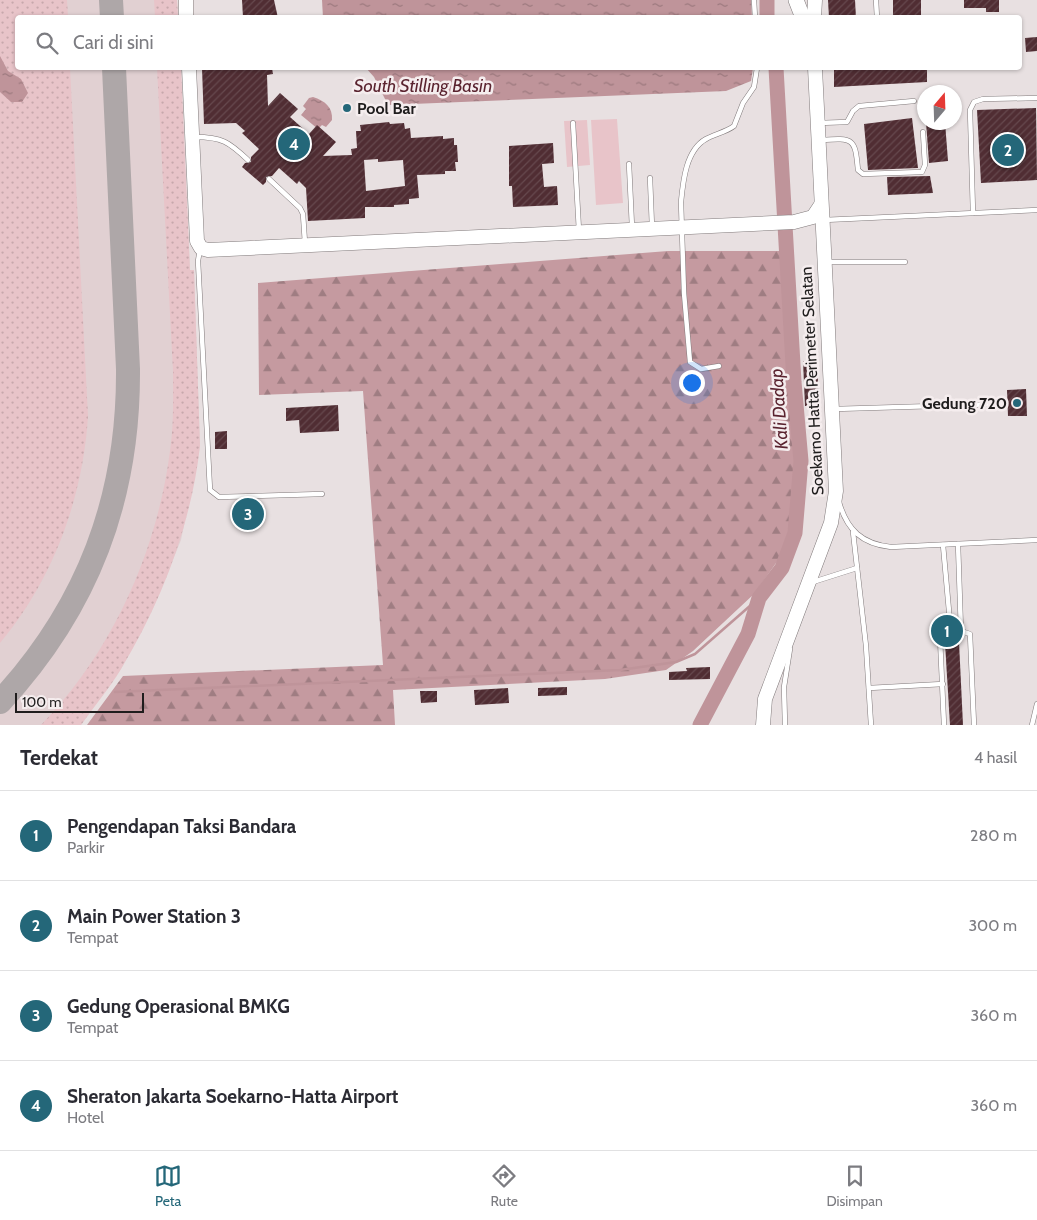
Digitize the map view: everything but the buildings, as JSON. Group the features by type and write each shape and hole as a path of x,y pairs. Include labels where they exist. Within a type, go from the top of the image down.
{"main road":[{"path":"796,0 811,10"}],"street":[{"path":"186,0 186,15"},
{"path":"189,70 198,240 201,248 214,251 794,222 813,217 821,205 815,70"},
{"name":"Soekarno Hatta Perimeter Selatan","path":"763,725 765,699 832,518 836,491 821,205"}],"lane":[{"path":"754,0 755,15"},
{"path":"876,0 877,15"},
{"path":"719,366 701,369 690,362 684,293 682,187 692,154 699,143 734,126 743,103 754,88 757,70"},
{"path":"973,213 970,110 974,102 982,99 1037,98"},
{"path":"818,124 847,122 852,111 859,106 914,101"},
{"path":"573,124 580,233"},
{"path":"818,140 844,139 853,142 856,147 858,170 862,174 922,172 925,165 922,132"},
{"path":"192,137 216,138 230,143 248,160"},
{"path":"629,164 632,231"},
{"path":"650,178 652,229"},
{"path":"269,179 300,208 303,214 305,247"},
{"path":"822,226 973,213 1037,210"},
{"path":"201,248 198,261 210,490 219,497 322,494"},
{"path":"824,262 905,262"},
{"path":"833,409 1001,404"},
{"path":"836,491 843,518 853,532 860,538 880,546 1037,540"},
{"path":"853,532 871,725"},
{"path":"958,544 961,632 970,634 974,725"},
{"path":"943,545 951,633 941,637 944,725"},
{"path":"807,584 857,568"},
{"path":"785,725 784,687 795,616"},
{"path":"869,688 943,684"},
{"path":"1032,725 1037,704"}],"shaded area":[{"path":"0,0 67,0 68,15 15,15 15,70 70,70 88,416 85,447 72,507 50,565 19,619 0,643"},
{"path":"45,0 177,0 178,15 47,15"},
{"path":"154,0 177,0 178,15 155,15"},
{"path":"51,70 181,70 190,270 194,270 200,446 181,540 154,606 121,669 81,725 0,725 0,610"},
{"path":"157,70 181,70 190,270 194,270 200,446 196,475 182,533 162,589 136,643 117,676 81,725 41,725 89,666 110,633 142,563 164,489 172,431 173,371"},
{"path":"617,119 623,203 596,205 591,120"},
{"path":"587,120 590,165 567,167 564,121"}],"green space":[{"path":"668,251 783,251 796,489 786,549 754,594 693,651 666,670 605,679 393,690 395,725 87,725 123,676 383,665 363,391 259,395 258,283"}],"water":[{"path":"322,0 751,0 752,15 323,15"},
{"path":"0,56 8,71 21,79 28,93 22,102 11,102 0,92"},
{"name":"South Stilling Basin","path":"368,70 753,70 751,81 726,91 388,105 374,77"},
{"path":"313,97 321,100 330,108 332,120 326,127 322,125 318,129 301,115 306,109 303,106 309,98"}],"waterway":[{"name":"Kali Dadap","path":"767,0 767,15"},
{"name":"Kali Dadap","path":"700,725 748,634 759,598 782,568 795,533 801,461 794,382 776,70"},
{"path":"115,692 620,670 676,662 695,654 759,598"}],"taxiway":[{"path":"111,0 112,15"},
{"path":"0,702 31,666 57,628 79,589 97,548 111,506 121,462 126,416 128,369 114,70"}],"place":[{"name":"Pool Bar","path":"347,108"},
{"name":"Sheraton Jakarta Soekarno-Hatta Airport","path":"294,144"},
{"name":"Main Power Station 3","path":"1008,150"},
{"name":"Gedung 720","path":"1017,403"},
{"name":"Gedung Operasional BMKG","path":"248,514"},
{"name":"Pengendapan Taksi Bandara","path":"947,631"}]}
